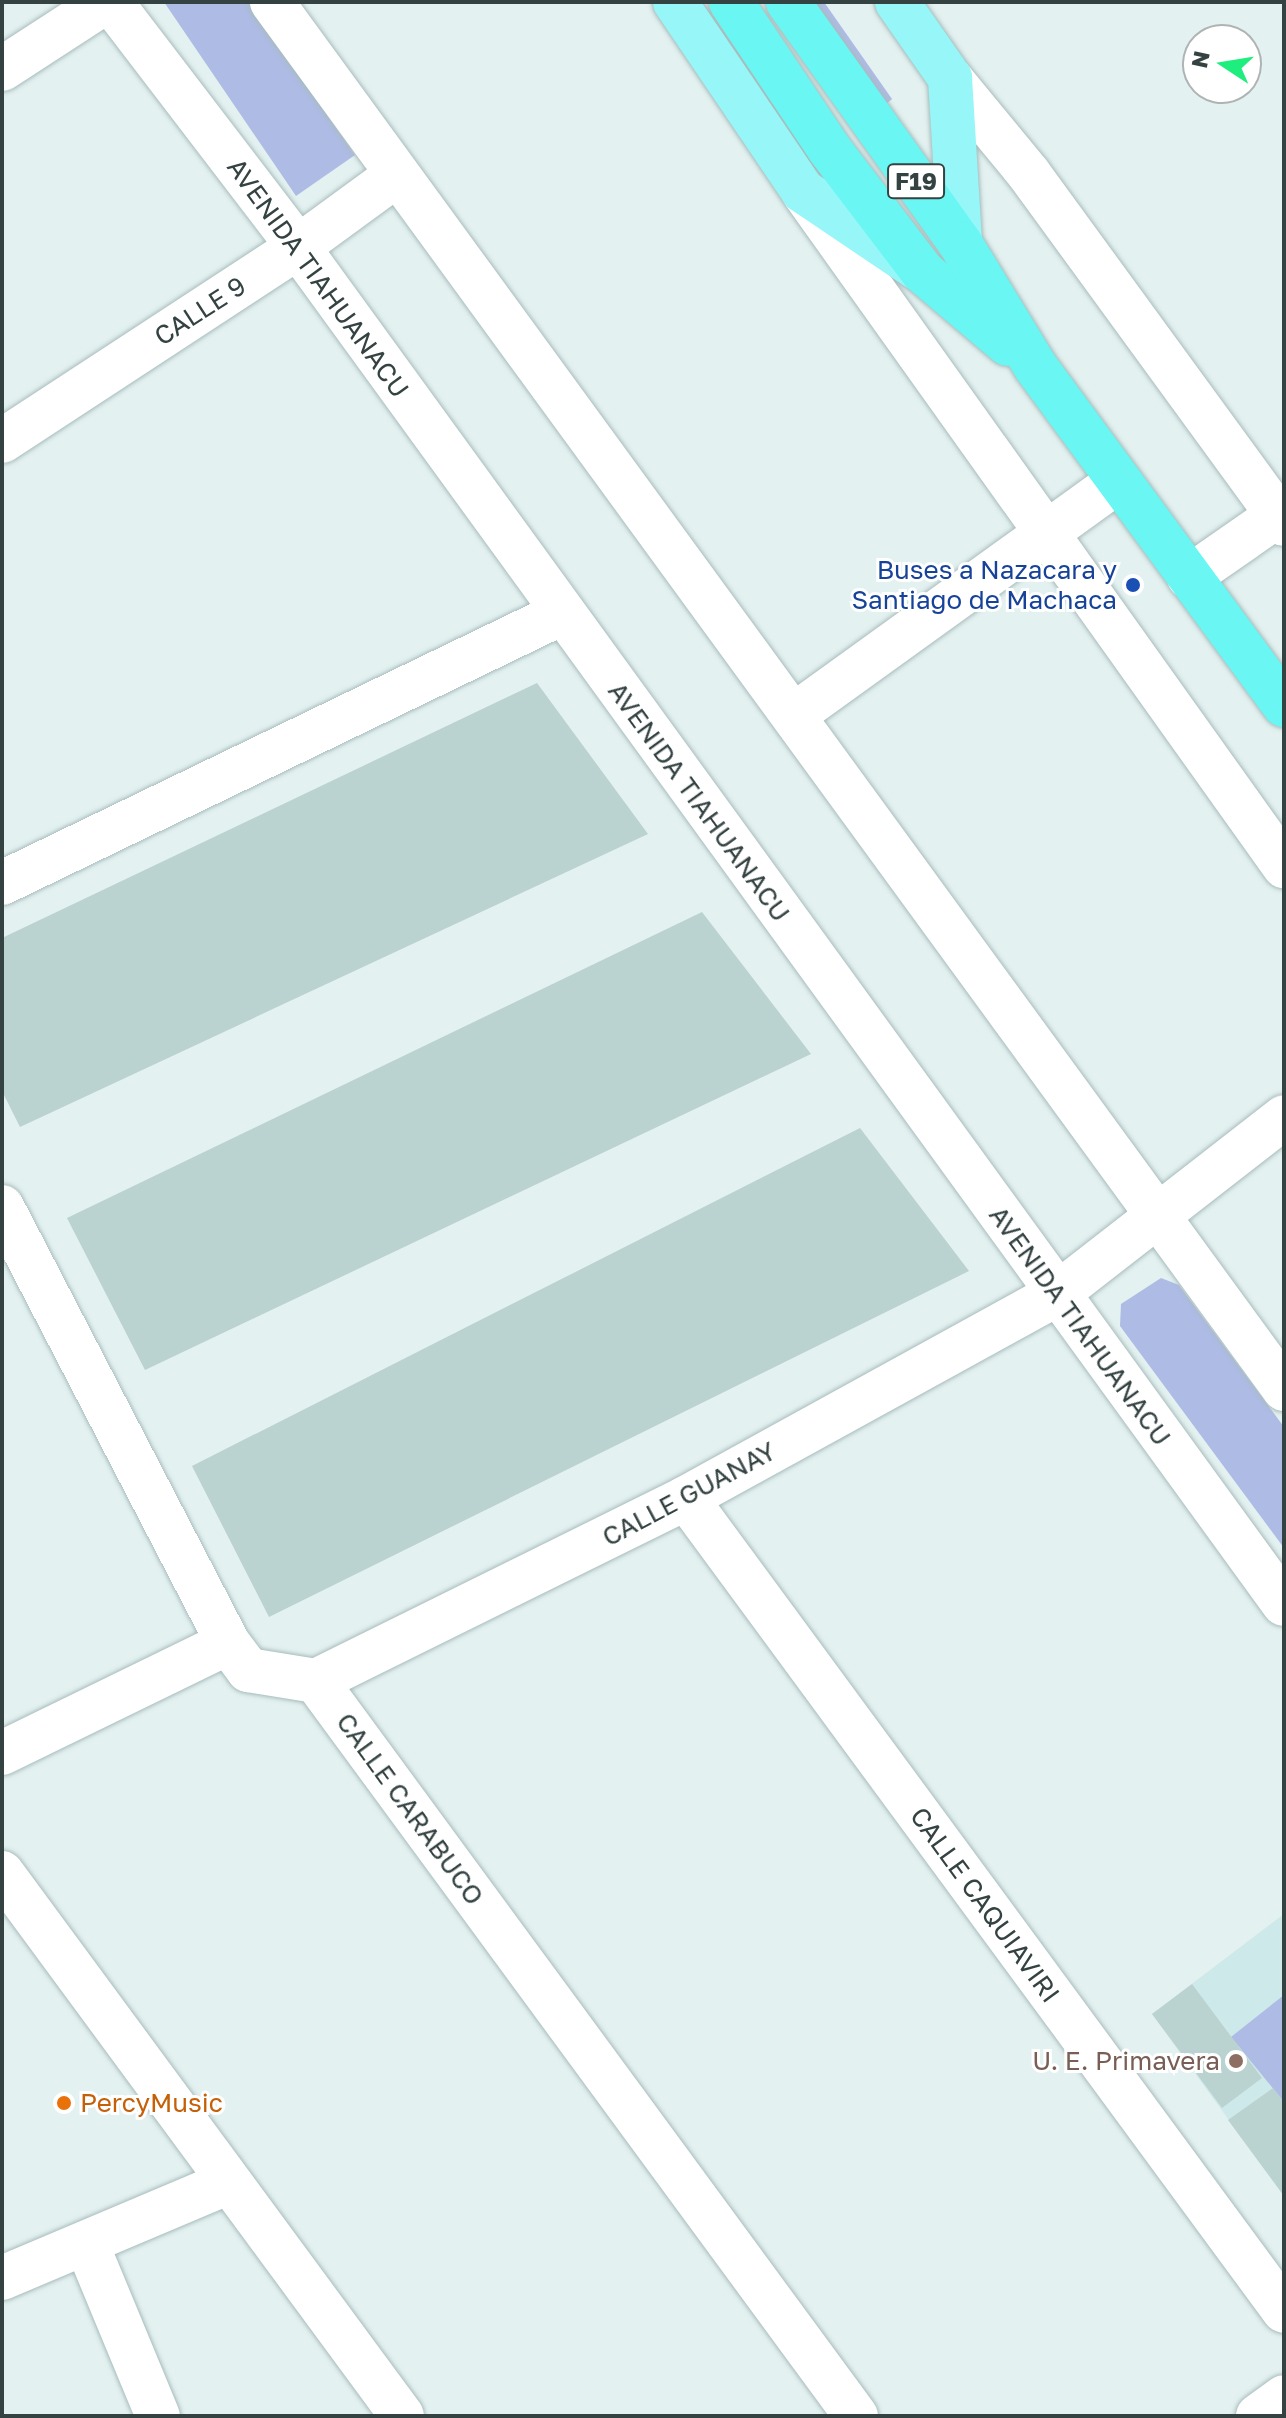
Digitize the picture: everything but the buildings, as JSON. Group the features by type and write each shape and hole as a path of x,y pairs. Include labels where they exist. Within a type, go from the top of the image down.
{"highway":[{"name":"F19","path":"731,2 830,150 923,272 1035,366"},
{"name":"F19","path":"788,2 960,243 1035,366 1284,705"}],"main road":[{"path":"675,2 803,191 923,272"},
{"path":"897,2 950,78 960,243"}],"street":[{"path":"2,69 108,2"},
{"name":"AVENIDA TIAHUANACU","path":"108,2 298,247 1284,1604"},
{"path":"272,2 395,176 794,715 1284,1389"},
{"path":"950,78 1029,174 1282,517 1189,577"},
{"name":"CALLE 9","path":"2,441 298,247 395,176"},
{"path":"803,191 1044,535 1284,866"},
{"path":"794,715 1118,481"},
{"path":"2,883 562,613"},
{"name":"CALLE GUANAY","path":"316,1681 686,1498 1057,1294 1284,1117"},
{"path":"2,1207 228,1643 248,1670 316,1681"},
{"name":"CALLE CAQUIAVIRI","path":"686,1498 1284,2311"},
{"path":"2,1753 228,1643"},
{"name":"CALLE CARABUCO","path":"316,1681 856,2416"},
{"path":"2,1873 20,1928 229,2182 402,2416"},
{"path":"2,2278 87,2245 229,2182"},
{"path":"87,2245 158,2416"},
{"path":"1258,2416 1284,2397"}],"shaded area":[{"path":"164,2 248,2 355,155 296,196"},
{"path":"687,2 702,2 820,167 813,172"},
{"path":"814,2 824,2 892,99 884,106"},
{"path":"1161,1278 1179,1285 1284,1427 1284,1548 1120,1326 1121,1304"},
{"name":"U. E. Primavera","path":"1284,1914 1284,2196 1152,2014"},
{"path":"1284,1995 1284,2102 1231,2037"}],"place":[{"name":"Buses a Nazacara y Santiago de Machaca","path":"1133,585"},
{"name":"U. E. Primavera","path":"1236,2061"},
{"name":"PercyMusic","path":"64,2103"}]}
